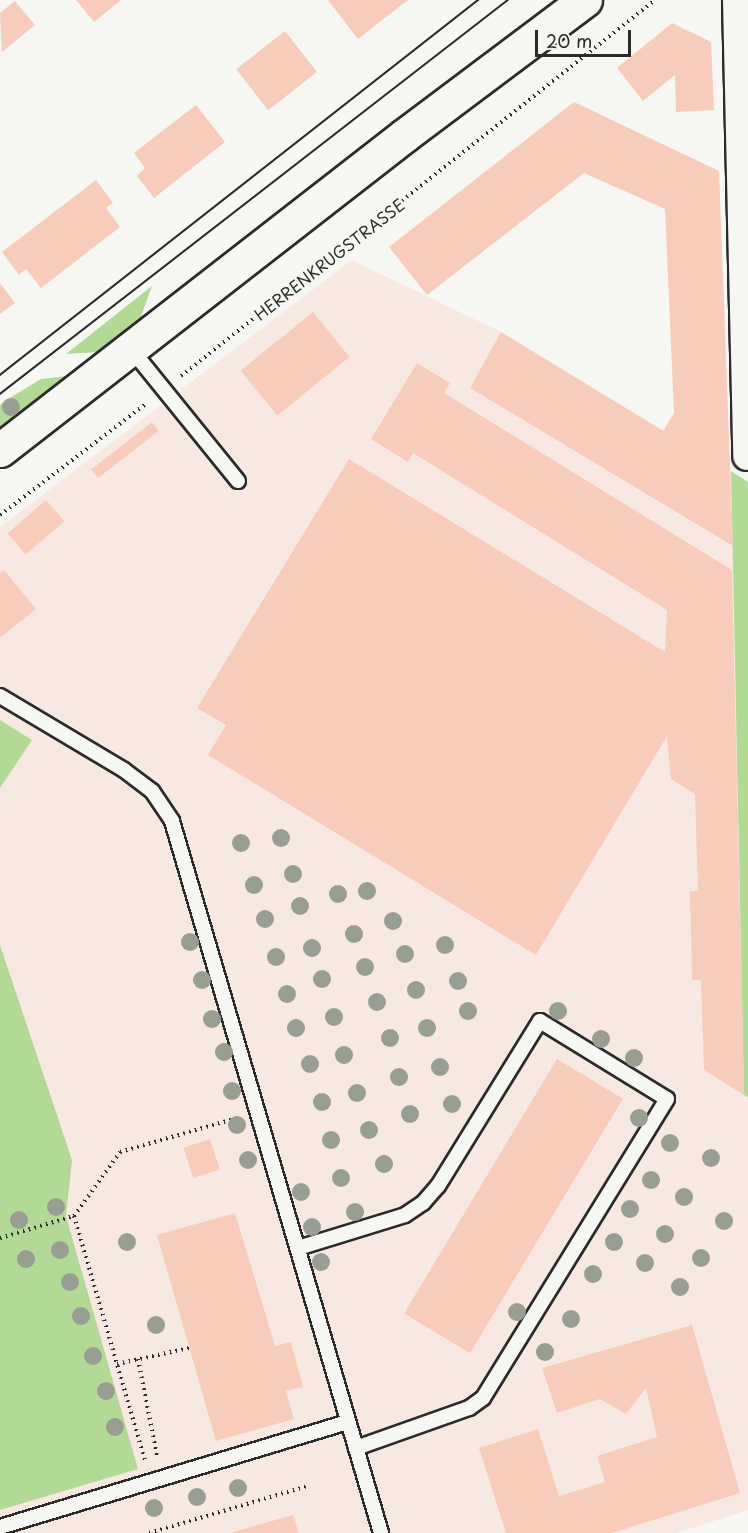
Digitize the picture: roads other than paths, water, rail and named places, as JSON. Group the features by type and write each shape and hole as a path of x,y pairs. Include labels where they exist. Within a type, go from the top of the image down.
{"street":[{"path":"0,450 585,0"},
{"path":"736,0 746,456"}],"lane":[{"path":"131,349 238,482"},
{"path":"0,696 123,770 164,805 184,857 381,1533"},
{"path":"298,1248 405,1215 423,1203 438,1186 540,1021 667,1099 483,1398 469,1408 356,1448"},
{"path":"0,1527 348,1422"}],"tram line":[{"path":"0,375 478,0"},
{"path":"0,394 508,0"}]}
